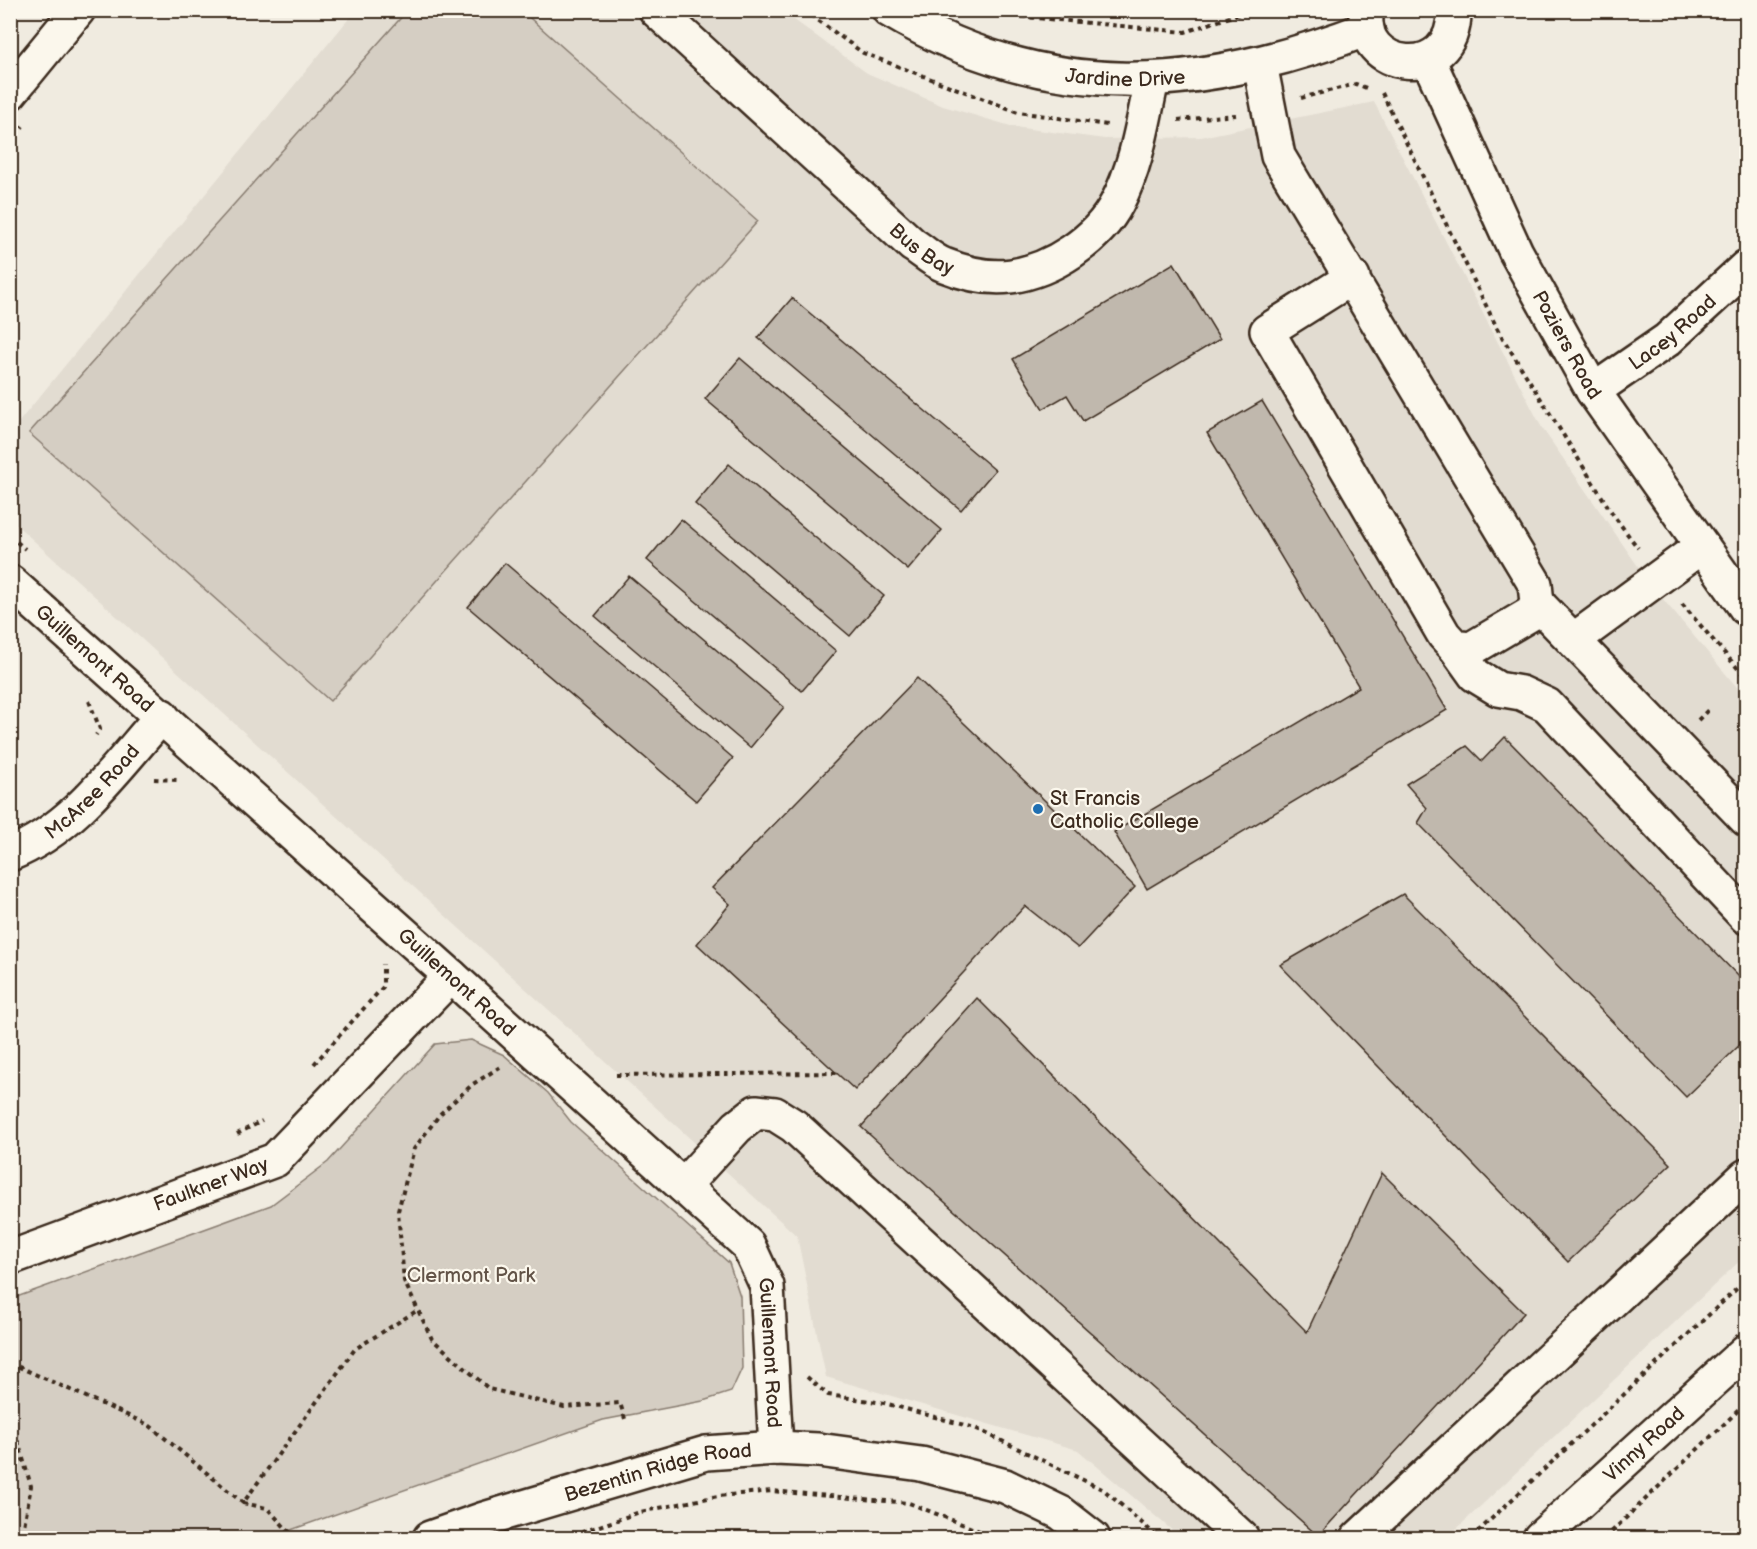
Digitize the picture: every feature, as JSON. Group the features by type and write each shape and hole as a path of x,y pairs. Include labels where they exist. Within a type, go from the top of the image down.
{"street":[{"path":"10,93 78,10"},
{"name":"Bus Bay","path":"656,10 913,245 941,265 976,275 1010,276 1043,266 1072,251 1100,228 1116,205 1128,179 1152,80"},
{"name":"Jardine Drive","path":"889,10 976,52 1048,72 1104,80 1152,80 1233,70 1260,64 1317,48 1367,20"},
{"path":"1367,20 1372,41 1390,58 1415,62 1428,59 1440,51 1450,39 1455,25 1454,10"},
{"name":"Poziers Road","path":"1428,59 1516,252 1593,391 1746,608"},
{"path":"1260,64 1278,156 1353,277 1535,584 1538,594 1537,603 1524,620 1471,649 1455,646"},
{"name":"Lacey Road","path":"1593,391 1667,340 1746,267"},
{"path":"1353,277 1267,331 1444,635 1455,646 1475,675 1498,689 1521,693 1547,705 1746,917"},
{"path":"1575,639 1702,546"},
{"name":"Guillemont Road","path":"10,582 451,975 748,1245 767,1286 776,1448"},
{"path":"1537,603 1575,639 1746,819"},
{"name":"McAree Road","path":"10,854 52,832 84,803 162,716"},
{"name":"Faulkner Way","path":"10,1258 275,1160 451,975"},
{"path":"683,1186 737,1127 756,1112 775,1114 794,1126 1242,1539"},
{"path":"1358,1539 1746,1176"},
{"name":"Vinny Road","path":"1540,1539 1746,1351"},
{"name":"Bezentin Ridge Road","path":"430,1539 484,1519 706,1453 776,1448 818,1450 921,1464 1005,1486 1060,1513 1093,1539"}],"path":[{"path":"996,10 1005,15 1185,32 1251,10"},
{"path":"146,787 154,779 181,780"},
{"path":"311,1067 386,989 383,954"},
{"path":"506,1063 473,1084 440,1114 414,1149 398,1211 404,1281 432,1339 489,1389 564,1407 620,1403 626,1422"},
{"path":"616,1075 837,1073"},
{"path":"234,1136 263,1120"},
{"path":"1471,1539 1746,1280"},
{"path":"243,1503 355,1349 418,1310"},
{"path":"10,1363 149,1425 243,1503 267,1508 295,1538"},
{"path":"1605,1539 1746,1403"},
{"path":"10,1425 15,1431 31,1486 22,1539"},
{"path":"819,1490 819,1496"},
{"path":"565,1539 640,1512 718,1496 772,1491 909,1503 997,1539"}],"shaded area":[{"name":"St Francis Catholic College","path":"355,11 782,11 867,73 943,106 1014,127 1105,139 1201,137 1374,102 1542,428 1651,585 1746,698 1746,1255 1447,1538 1181,1538 1078,1450 826,1377 797,1236 11,520 10,438 18,423"}],"green space":[{"path":"407,11 522,11 758,221 330,701 29,433"},
{"name":"Clermont Park","path":"471,1040 504,1055 548,1093 571,1122 729,1263 740,1296 742,1368 731,1392 703,1401 603,1420 268,1538 11,1538 11,1299 271,1205 328,1162 435,1044"}],"building":[{"path":"1174,263 1220,339 1083,421 1067,395 1043,409 1013,359"},
{"path":"792,298 995,470 961,510 758,338"},
{"path":"740,358 942,530 908,570 705,399"},
{"path":"1262,401 1447,710 1147,889 1114,832 1359,687 1207,433"},
{"path":"729,464 884,596 850,636 695,504"},
{"path":"681,519 836,651 802,691 647,560"},
{"path":"505,563 733,758 696,801 468,607"},
{"path":"629,576 784,707 750,748 595,616"},
{"path":"917,678 1135,887 1078,948 1025,906 855,1090 697,944 730,904 712,888"},
{"path":"1505,737 1746,984 1746,1039 1686,1097 1418,823 1427,808 1406,784 1467,746 1482,761"},
{"path":"1403,894 1671,1164 1568,1262 1280,965"},
{"path":"977,998 1307,1332 1382,1173 1524,1313 1318,1536 861,1127"}],"place":[{"name":"St Francis Catholic College","path":"1038,809"}]}
